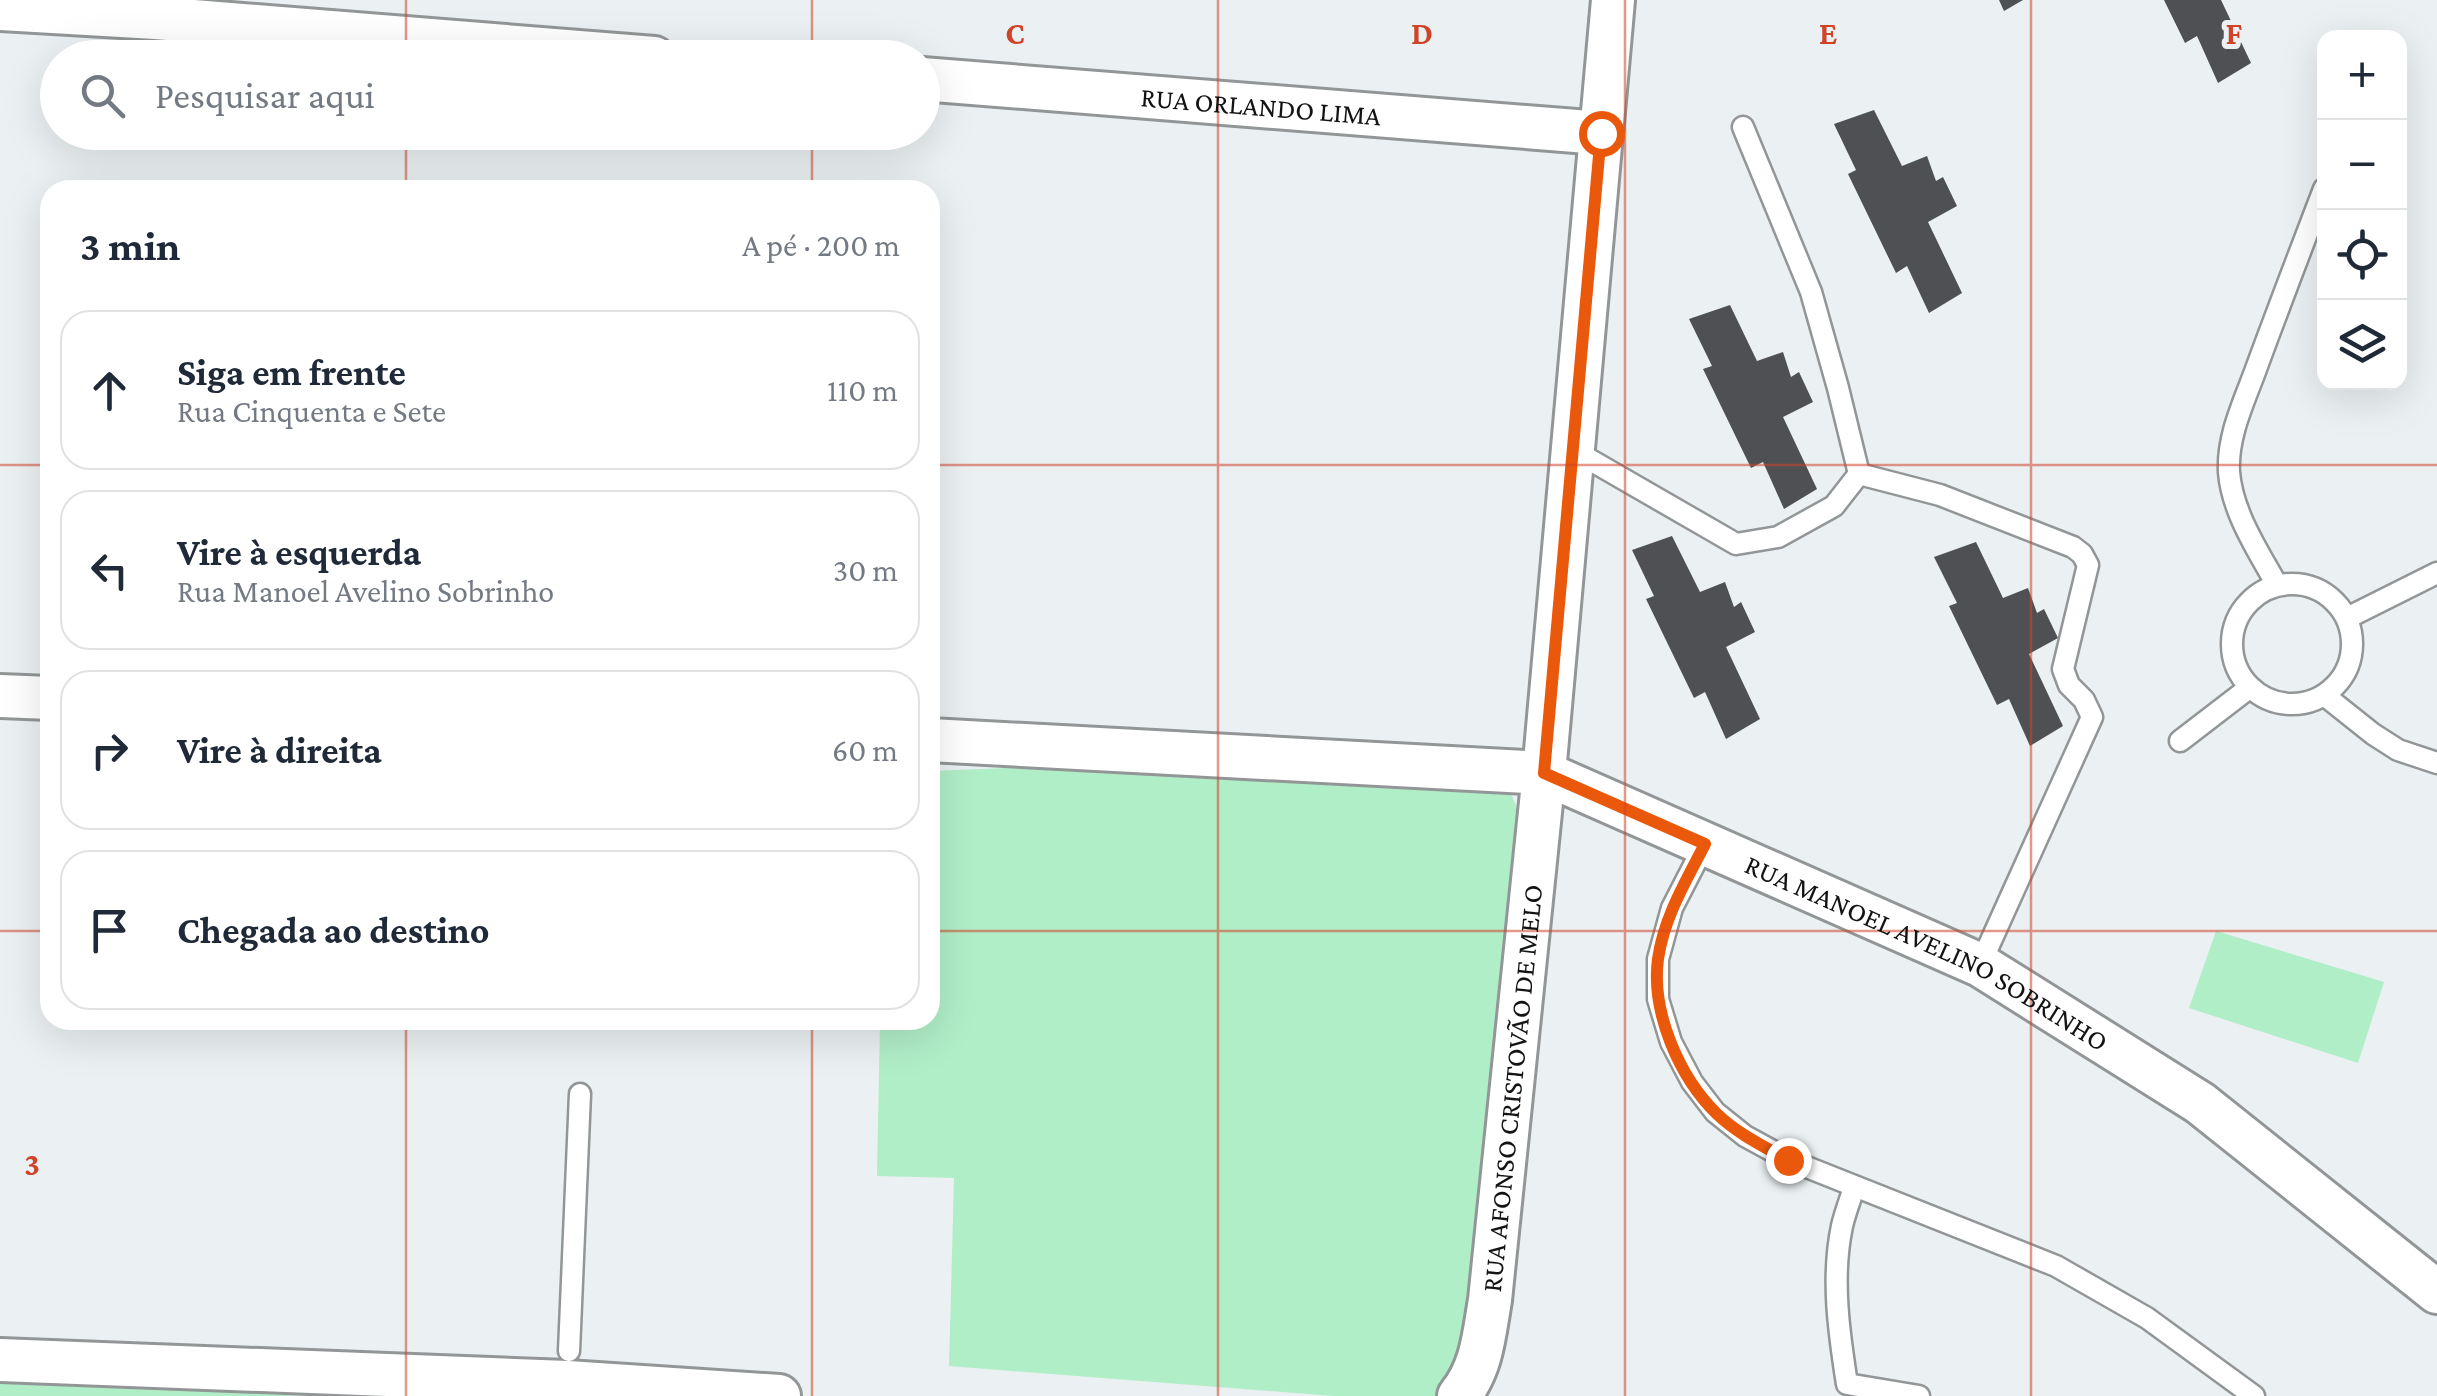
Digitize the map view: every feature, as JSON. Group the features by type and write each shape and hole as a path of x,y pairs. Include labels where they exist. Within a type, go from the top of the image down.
{"street":[{"name":"RUA AFONSO CRISTOVÃO DE MELO","path":"1459,1396 1480,1359 1490,1300 1544,773 1613,0"},
{"path":"0,8 156,9 471,40"},
{"name":"RUA ORLANDO LIMA","path":"940,80 1601,133"},
{"path":"0,696 40,698"},
{"name":"RUA MANOEL AVELINO SOBRINHO","path":"940,741 1544,773 1980,965 2200,1103 2437,1292"},
{"path":"0,1360 568,1366 779,1396"}],"lane":[{"path":"1742,127 1812,292 1859,474"},
{"path":"2276,585 2236,502 2230,450 2235,427 2317,207"},
{"path":"1573,450 1736,544 1778,537 1834,506 1859,474"},
{"path":"1859,474 1940,495 2072,547 2088,565 2063,669 2069,686 2084,700 2092,718 1980,965"},
{"path":"2347,618 2437,573"},
{"path":"2299,584 2320,590 2337,603 2347,618 2352,634 2348,669 2324,695 2306,703 2266,699 2249,688 2237,670 2231,650 2232,628 2242,609 2257,594 2276,585 2299,584"},
{"path":"2180,741 2249,688"},
{"path":"2324,695 2398,750 2437,764"},
{"path":"1705,844 1672,908 1658,959 1658,1000 1671,1042 1692,1082 1715,1112 1745,1136 1788,1160 2056,1266 2147,1318 2254,1396"},
{"path":"568,1366 580,1094"},
{"path":"1854,1188 1842,1227 1837,1279 1845,1390 1919,1396"}],"green space":[{"path":"1058,766 1494,783 1512,796 1521,818 1474,1348 1444,1392 1437,1396 1333,1396 949,1366 954,1178 877,1176 880,1030 940,1030 940,771"},
{"path":"2216,931 2384,982 2358,1063 2189,1008"},
{"path":"0,1381 306,1396 0,1396"}],"building":[{"path":"1999,0 2023,0 2004,11"},
{"path":"2164,0 2221,0 2251,63 2218,83 2197,36 2185,43"},
{"path":"1874,110 1902,166 1927,156 1936,181 1943,177 1957,206 1928,222 1962,293 1929,313 1907,266 1896,273 1848,174 1856,170 1834,124"},
{"path":"1730,305 1757,361 1783,352 1791,377 1799,372 1813,402 1783,417 1817,489 1784,509 1763,462 1751,468 1703,369 1712,366 1689,319"},
{"path":"1672,536 1700,592 1725,582 1734,607 1741,602 1755,632 1726,647 1760,719 1726,739 1705,692 1694,698 1646,599 1654,596 1632,550"},
{"path":"1976,542 2003,598 2028,588 2037,613 2044,609 2058,638 2029,654 2063,726 2030,746 2009,699 1997,705 1949,606 1957,603 1934,557"}],"route":[{"path":"1601,133 1544,773 1705,844 1672,908 1658,959 1658,1000 1671,1042 1692,1082 1715,1112 1745,1136 1788,1160"}]}
